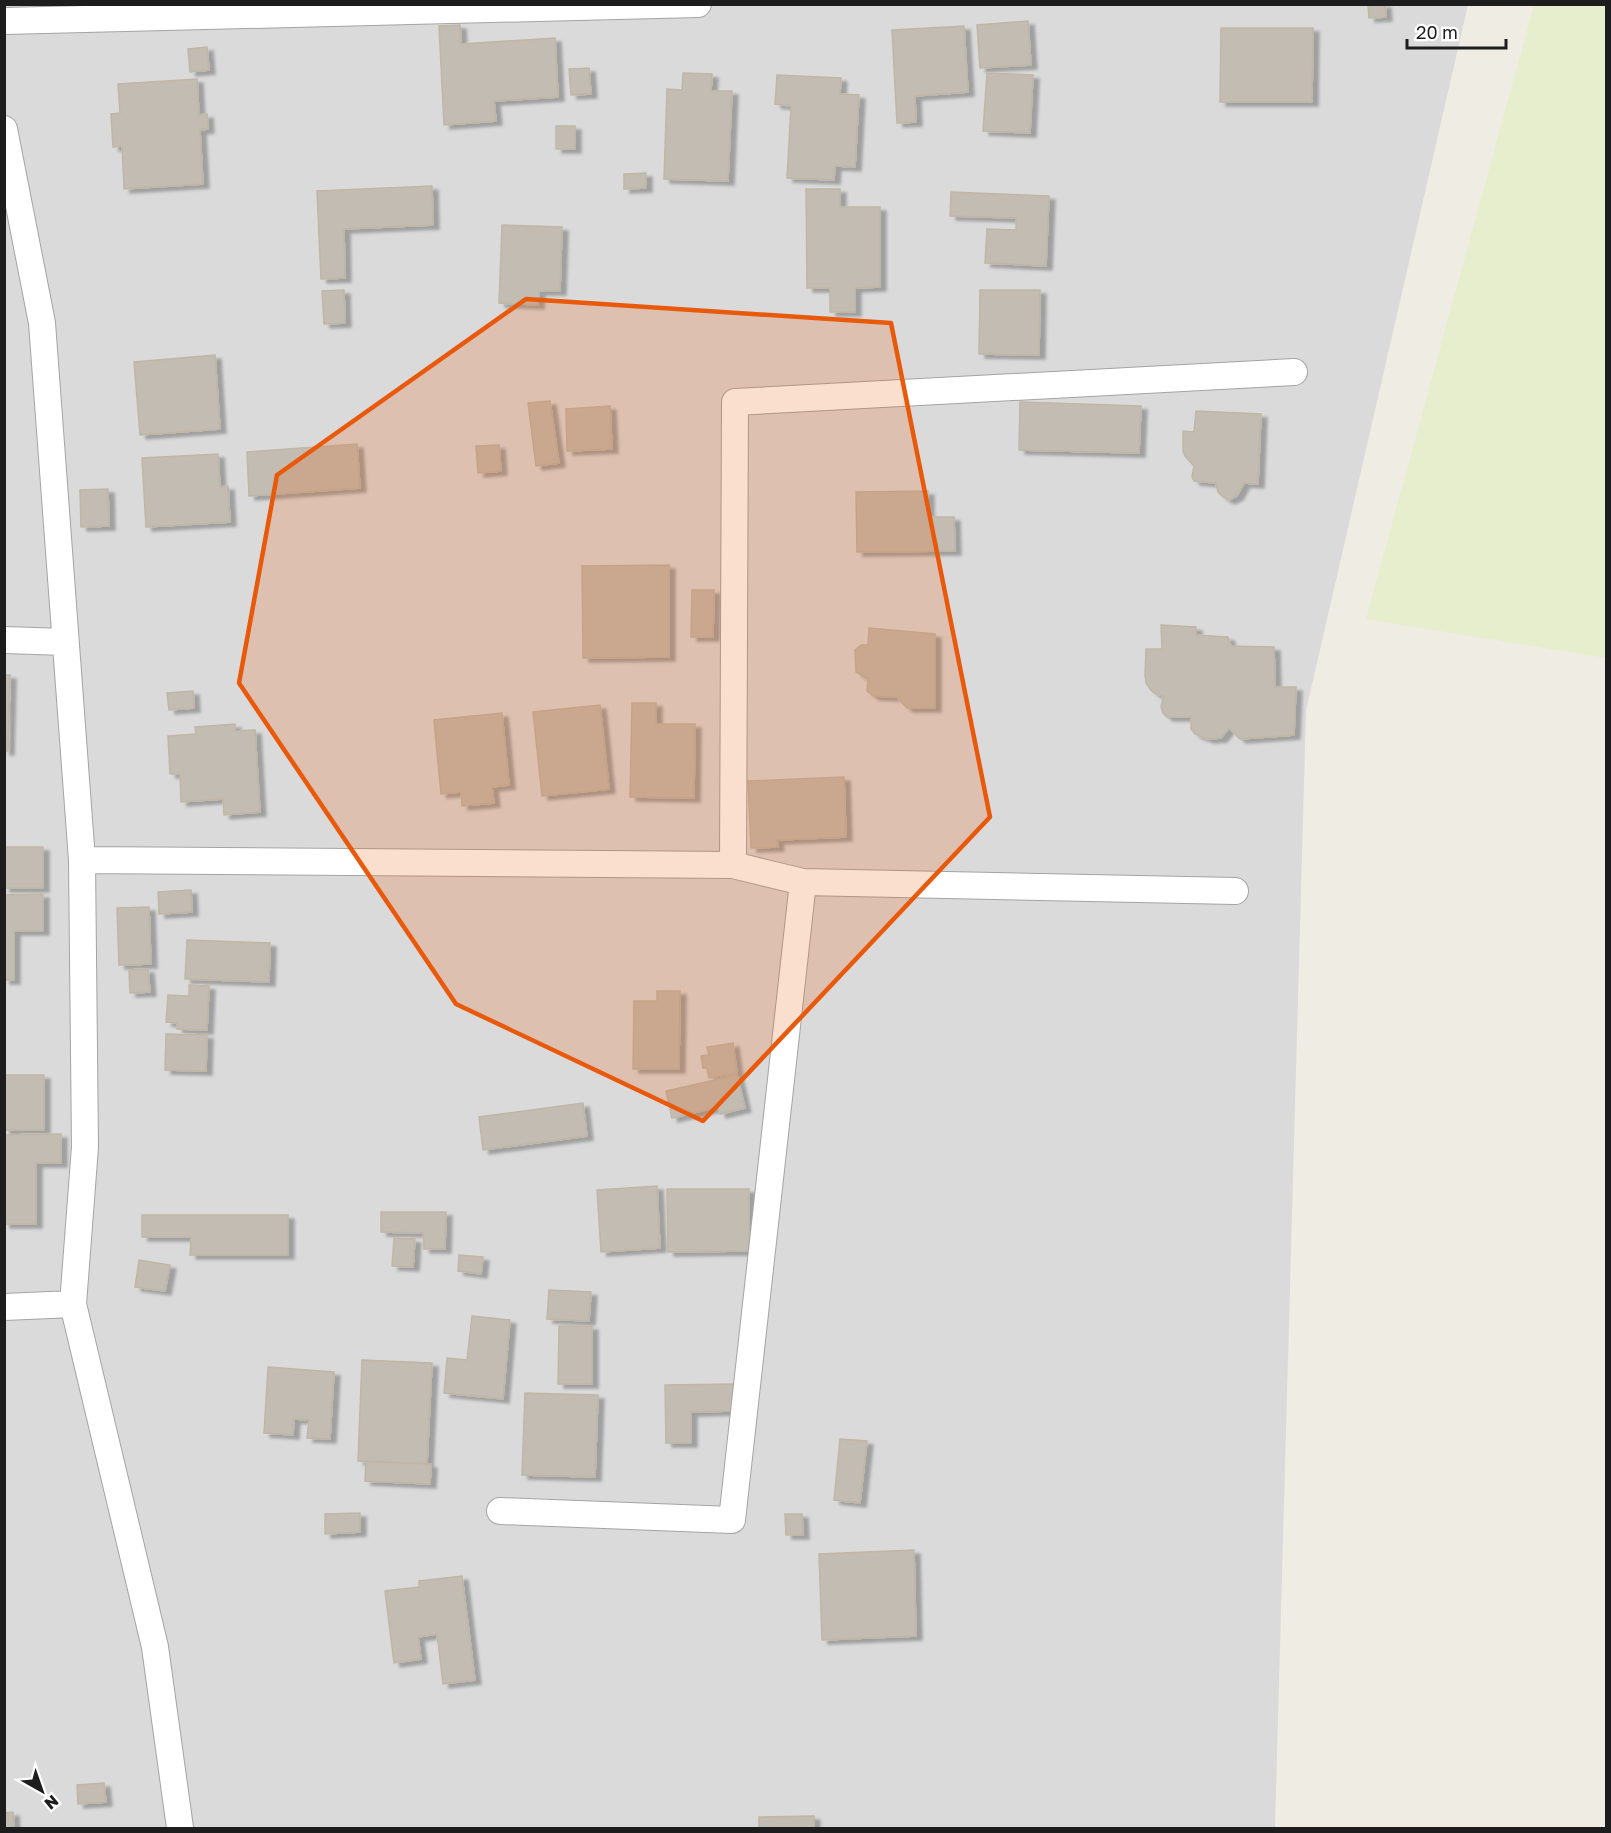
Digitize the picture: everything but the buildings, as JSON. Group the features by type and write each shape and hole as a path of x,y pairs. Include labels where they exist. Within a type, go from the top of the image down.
{"street":[{"path":"4,21 698,4"},
{"path":"4,129 42,323 82,860 85,1147 73,1304 155,1647 180,1828"},
{"path":"733,865 735,402 1294,372"},
{"path":"4,640 65,642"},
{"path":"82,860 733,865 803,882 1235,891"},
{"path":"500,1511 732,1520 803,882"},
{"path":"4,1307 73,1304"}],"highlighted area":[{"path":"526,299 891,323 990,817 703,1121 456,1004 239,683 277,475"}],"shaded area":[{"path":"5,5 1468,5 1306,711 1275,1828 5,1828"}],"green space":[{"path":"1534,5 1606,5 1606,658 1366,619"}]}
